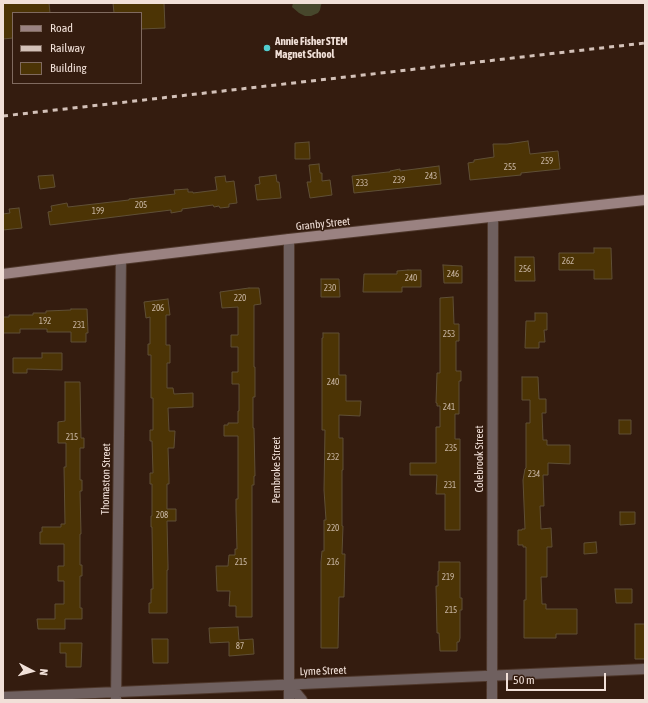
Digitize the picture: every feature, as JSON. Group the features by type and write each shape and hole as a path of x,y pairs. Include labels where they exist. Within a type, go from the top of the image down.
{"main road":[{"name":"Granby Street","path":"3,274 289,239 493,218 645,200"}],"street":[{"name":"Colebrook Street","path":"492,700 493,218"},
{"name":"Pembroke Street","path":"289,239 289,700"},
{"name":"Thomaston Street","path":"116,696 121,259"},
{"name":"Lyme Street","path":"3,697 116,696 289,684 645,669"},
{"path":"289,684 302,700"}],"shaded area":[{"path":"293,3 322,3 318,13 311,16 305,16 292,7"}],"building":[{"path":"3,3 49,3 50,12 12,12 12,38 3,39"},
{"path":"113,3 164,3 165,28 142,29 142,12 114,12"},
{"path":"528,141 530,154 558,151 560,169 521,173 521,175 470,180 468,163 474,162 474,160 494,157 493,144"},
{"path":"309,142 310,159 295,159 295,143"},
{"path":"319,164 320,173 322,173 322,181 330,180 332,195 310,198 307,182 311,182 309,165"},
{"path":"439,166 441,184 354,193 352,176 390,172 400,169 400,171"},
{"path":"53,175 55,187 40,189 38,176"},
{"path":"276,175 277,182 279,182 281,198 257,200 255,185 260,184 259,177"},
{"path":"225,176 226,182 234,181 237,203 229,204 229,207 220,208 219,206 214,207 213,205 182,209 182,211 171,213 171,210 50,225 48,212 52,211 51,206 67,203 68,207 175,194 174,190 188,189 188,192 193,193 217,190 215,177"},
{"path":"19,208 22,228 3,230 3,214 10,213 9,209"},
{"path":"594,248 611,248 612,279 594,279 594,270 559,270 559,253 594,253"},
{"path":"515,257 534,257 535,281 515,281"},
{"path":"443,265 462,266 462,283 444,283"},
{"path":"421,270 421,287 402,287 402,292 363,292 364,274 397,274 397,271"},
{"path":"321,279 339,279 340,297 321,297"},
{"path":"259,288 261,304 254,305 255,397 253,397 253,428 255,476 254,485 252,485 252,617 236,617 236,606 229,606 230,591 217,591 216,566 228,566 229,555 235,555 235,549 237,549 236,499 238,499 238,436 224,436 224,425 228,425 228,423 238,423 239,411 239,384 232,384 232,372 238,372 238,347 231,347 231,335 238,335 238,307 222,308 220,292"},
{"path":"453,297 454,324 459,324 459,341 456,341 456,371 461,371 461,381 459,381 459,414 455,414 455,439 460,439 460,530 445,530 445,494 436,494 437,475 410,475 410,463 436,463 436,427 440,427 440,406 437,406 436,403 437,373 440,373 440,298"},
{"path":"168,299 170,315 166,315 166,345 170,345 170,363 167,363 167,388 173,388 174,394 193,393 193,407 168,408 169,431 175,431 174,448 168,448 169,484 167,484 167,509 176,509 176,521 167,521 167,613 149,613 151,589 153,589 151,527 152,484 150,484 150,473 153,473 152,441 150,441 150,430 153,430 153,398 151,398 151,355 148,355 148,344 150,344 150,317 146,318 144,302"},
{"path":"87,309 88,333 86,333 86,342 71,342 71,332 47,332 47,329 20,329 20,333 3,333 3,317 9,317 9,315 33,315 33,313 46,313 46,311"},
{"path":"535,313 547,313 547,330 544,330 545,342 539,342 539,348 525,348 526,321 535,321"},
{"path":"323,333 339,333 339,375 346,375 346,401 361,401 360,416 339,415 339,438 343,438 342,554 345,554 344,597 339,597 338,648 321,648 321,562 322,551 324,551 324,520 326,520 324,490 325,430 322,430"},
{"path":"42,353 62,353 62,370 27,369 27,373 13,373 13,358 42,358"},
{"path":"522,377 538,377 539,399 546,399 546,413 542,413 543,440 547,440 547,445 570,445 570,464 548,463 548,475 543,475 544,506 540,506 541,529 551,528 552,547 547,547 547,577 541,577 542,604 546,604 546,609 577,609 577,634 556,634 556,638 524,638 526,547 523,547 523,545 518,545 518,530 525,529 523,480 526,468 526,423 530,423 530,400 522,400"},
{"path":"65,382 80,382 81,438 84,438 84,448 80,448 80,480 82,480 82,491 80,491 80,565 82,565 82,576 80,576 80,608 82,608 82,619 65,619 65,629 38,629 37,619 55,619 55,604 64,604 64,581 58,581 58,566 64,566 64,544 40,544 40,532 42,532 42,527 61,527 61,524 65,524 64,467 66,467 66,443 58,443 58,422 65,421"},
{"path":"619,420 631,420 631,434 619,434"},
{"path":"620,512 635,512 635,524 620,525"},
{"path":"596,542 597,553 584,554 584,543"},
{"path":"439,562 460,562 460,598 462,598 462,610 460,610 460,638 459,642 457,642 457,651 440,651 439,633 437,633 436,586 438,586"},
{"path":"615,589 632,589 632,603 616,603"},
{"path":"635,624 645,624 645,659 635,659"},
{"path":"238,627 239,640 253,639 254,654 229,656 229,642 210,643 209,628"},
{"path":"152,639 168,639 168,663 153,663"},
{"path":"60,643 82,643 81,667 66,667 66,653 60,653"}],"railway":[{"path":"3,116 645,43"}],"place":[{"name":"Annie Fisher STEM Magnet School","path":"267,48"}]}
